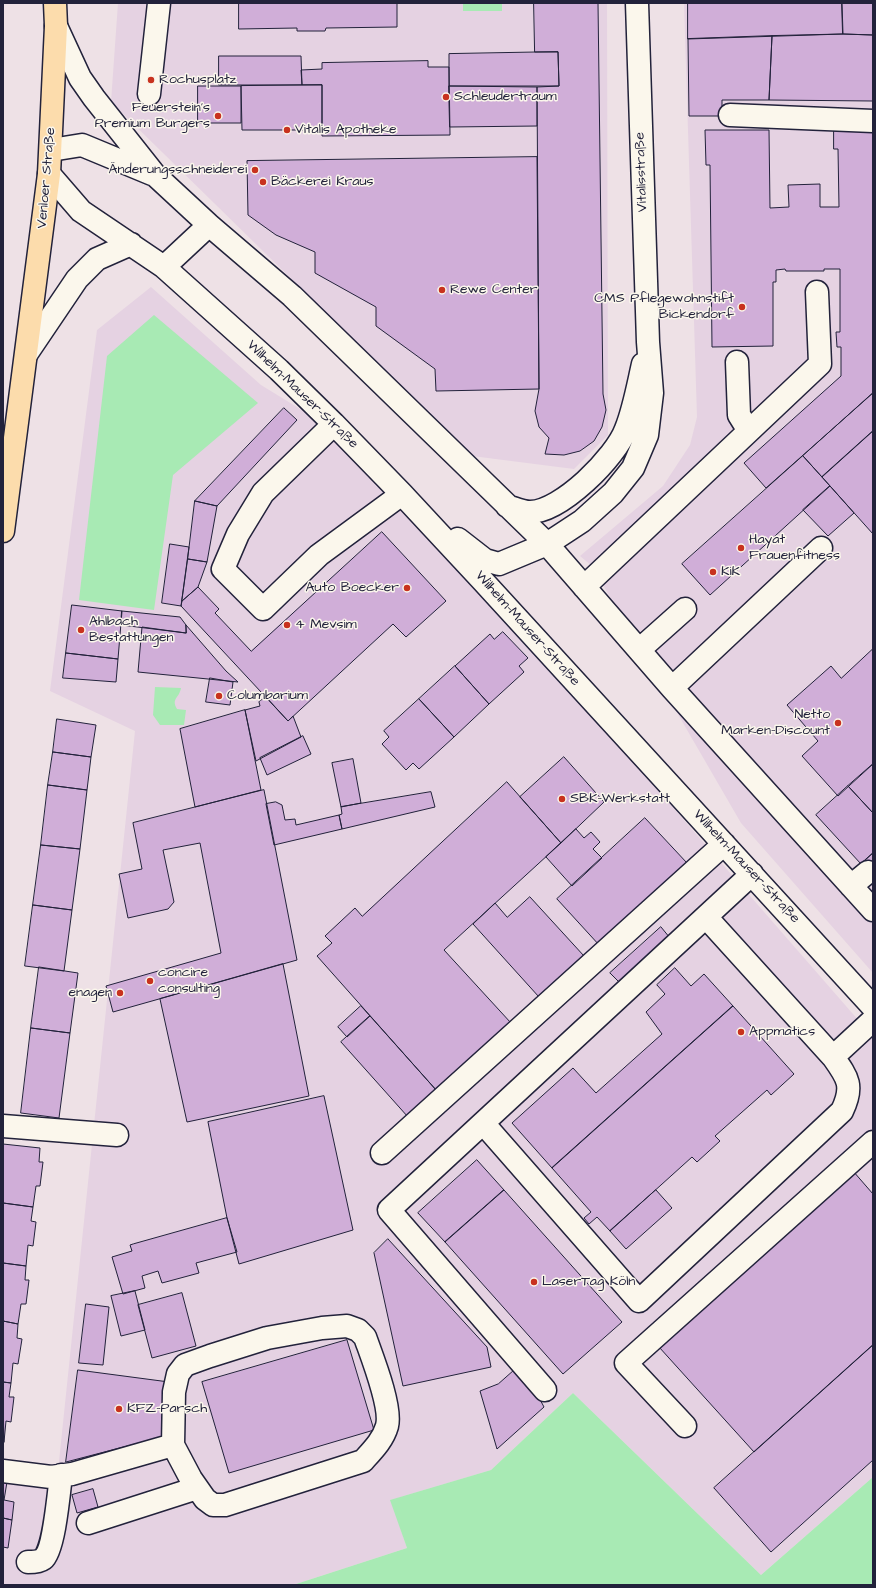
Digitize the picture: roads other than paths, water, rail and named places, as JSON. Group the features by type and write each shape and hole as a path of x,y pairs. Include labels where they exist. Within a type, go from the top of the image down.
{"main road":[{"name":"Venloer Straße","path":"3,531 50,174 56,26 55,3"}],"street":[{"path":"149,94 159,3"},
{"name":"Vitalisstraße","path":"407,500 485,560 499,564 548,544 582,521 613,493 633,468 647,435 652,394 648,342 637,3"},
{"path":"56,26 80,78 155,175 292,296 507,506 548,544 672,688 873,910"},
{"path":"730,115 873,121"},
{"path":"51,150 82,145 155,175"},
{"name":"Wilhelm-Mauser-Straße","path":"50,174 81,211 164,267 279,370 334,424 407,500 873,1007"},
{"path":"164,267 209,224"},
{"name":"Venloer Straße","path":"27,353 82,272 97,259 131,244"},
{"path":"584,587 820,364 817,292"},
{"name":"Vitalisstraße","path":"507,506 530,512 545,509 571,493 609,458 626,430 648,342"},
{"path":"737,362 738,415 749,431"},
{"path":"334,424 263,493 238,534 223,569 263,610 319,555 407,500"},
{"path":"672,688 821,548"},
{"path":"639,650 684,609"},
{"path":"382,1153 724,844"},
{"path":"851,886 868,872"},
{"path":"545,1390 389,1210 752,874"},
{"path":"483,1123 639,1301 842,1111 848,1098 849,1084 833,1057 706,917"},
{"path":"833,1057 873,1020"},
{"path":"3,1126 117,1135"},
{"path":"685,1426 626,1363 873,1142"},
{"path":"347,1326 358,1330 365,1337 387,1407 387,1424 381,1440 363,1461 225,1505 213,1505 205,1499 190,1479 173,1445 174,1392 178,1374 185,1365 267,1338 322,1328 347,1326"},
{"path":"3,1471 51,1477 72,1474 173,1445"},
{"path":"28,1562 43,1559 50,1550 61,1475"},
{"path":"88,1523 197,1488"}],"place":[{"name":"Rochusplatz","path":"151,80"},
{"name":"Schleudertraum","path":"446,97"},
{"name":"Feuerstein's Premium Burgers","path":"218,116"},
{"name":"Vitalis Apotheke","path":"287,130"},
{"name":"Änderungsschneiderei","path":"255,170"},
{"name":"Bäckerei Kraus","path":"263,182"},
{"name":"Rewe Center","path":"442,290"},
{"name":"CMS Pflegewohnstift Bickendorf","path":"742,307"},
{"name":"Hayat Frauenfitness","path":"741,548"},
{"name":"KiK","path":"713,572"},
{"name":"Auto Boecker","path":"407,588"},
{"name":"4 Mevsim","path":"287,625"},
{"name":"Ahlbach Bestattungen","path":"81,630"},
{"name":"Columbarium","path":"219,696"},
{"name":"Netto Marken-Discount","path":"838,723"},
{"name":"SBK-Werkstatt","path":"562,799"},
{"name":"concire consulting","path":"150,981"},
{"name":"enagen","path":"120,993"},
{"name":"Appmatics","path":"741,1032"},
{"name":"LaserTag Köln","path":"534,1282"},
{"name":"KFZ-Parsch","path":"119,1409"}]}
